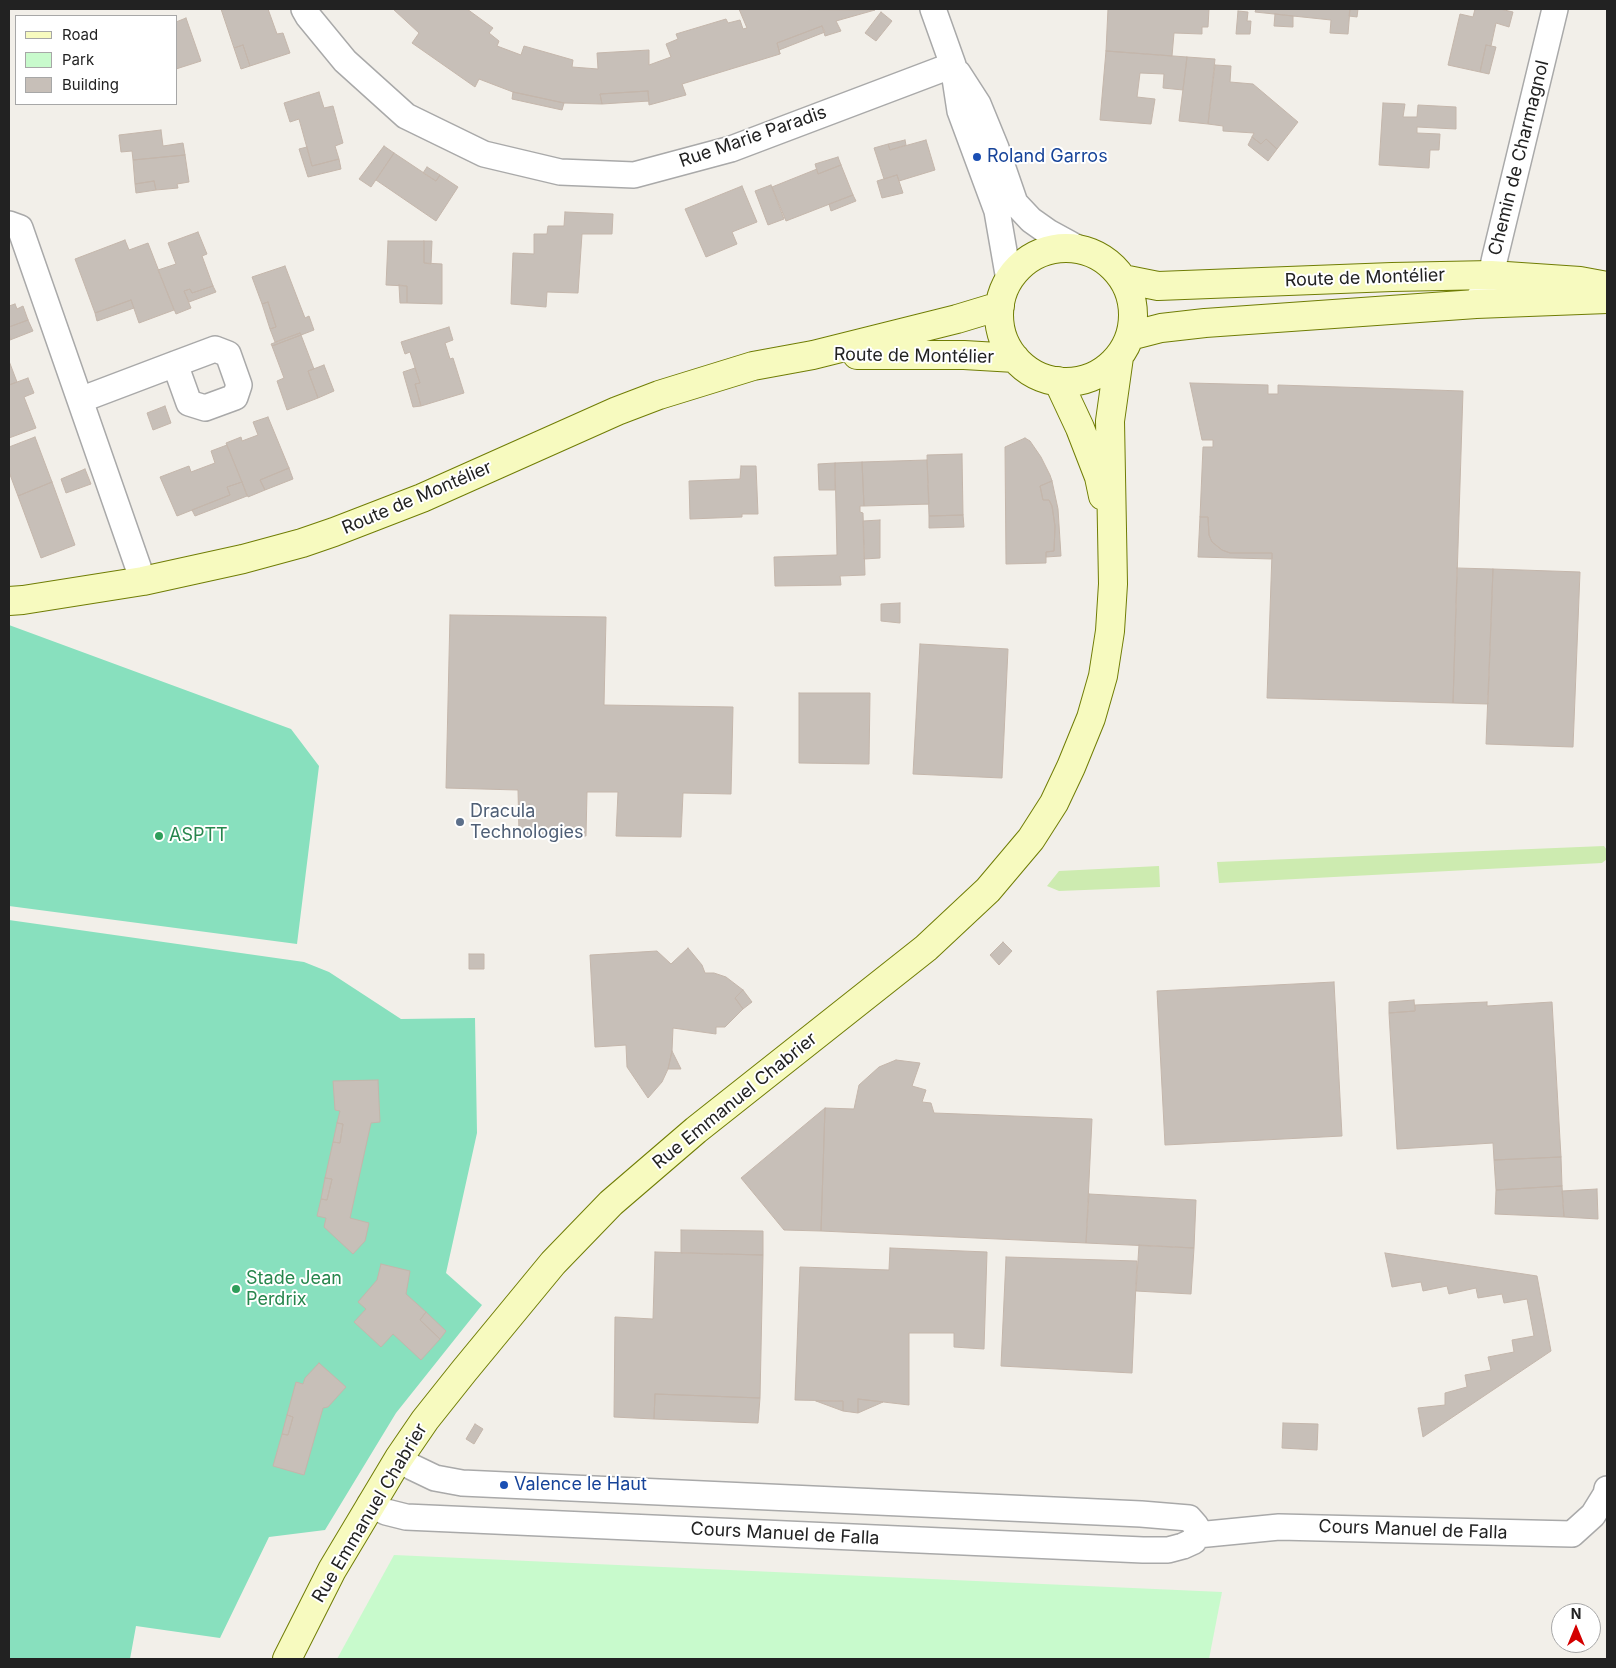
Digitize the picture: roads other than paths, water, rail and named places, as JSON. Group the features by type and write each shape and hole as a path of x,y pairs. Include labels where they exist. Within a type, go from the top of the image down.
{"main road":[{"name":"Route de Montélier","path":"1060,248 1081,250 1098,256 1112,266 1123,279 1131,297 1133,316 1124,346 1102,372 1081,380 1058,381 1042,377 1027,369 1015,358 1005,342 1000,324 1000,306 1003,292 1009,280 1022,264 1040,253 1060,248"},
{"name":"Route de Montélier","path":"1123,279 1158,286 1491,275 1580,281 1607,286"},
{"name":"Route de Montélier","path":"1124,346 1161,328 1205,323 1476,304 1607,298"},
{"name":"Route de Montélier","path":"9,601 143,581 302,543 422,498 659,394 753,366 813,355 957,319 1000,306"},
{"name":"Rue Emmanuel Chabrier","path":"286,1659 332,1570 399,1458 425,1420 499,1327 554,1263 611,1203 696,1130 926,948 988,890 1031,839 1054,802 1071,767 1091,718 1103,676 1110,631 1113,584 1110,421 1124,346"},
{"name":"Route de Montélier","path":"813,355 964,355 1015,358"},
{"name":"Rue Emmanuel Chabrier","path":"1058,381 1080,428 1099,476 1112,529"}],"street":[{"name":"Rue Marie Paradis","path":"304,9 345,61 406,116 484,154 560,172 634,175 730,149 953,65"},
{"path":"933,9 953,65 960,111 997,211 1009,280"},
{"name":"Chemin de Charmagnol","path":"1476,304 1491,275 1555,9"},
{"path":"953,65 978,104 1015,203 1031,220 1048,232 1081,250"},
{"path":"9,224 20,228 143,581"},
{"path":"80,400 175,364"},
{"name":"Cours Manuel de Falla","path":"370,1504 386,1512 406,1517 1143,1550 1168,1550 1184,1546 1194,1541 1197,1535 1196,1526 1189,1518 1141,1514 462,1483 435,1478 412,1467 399,1458"},
{"name":"Cours Manuel de Falla","path":"1197,1535 1279,1526 1572,1534 1593,1516 1607,1489"}],"place":[{"name":"Roland Garros","path":"977,157"},
{"name":"Dracula Technologies","path":"460,822"},
{"name":"ASPTT","path":"159,836"},
{"name":"Stade Jean Perdrix","path":"236,1289"},
{"name":"Valence le Haut","path":"504,1485"}]}
